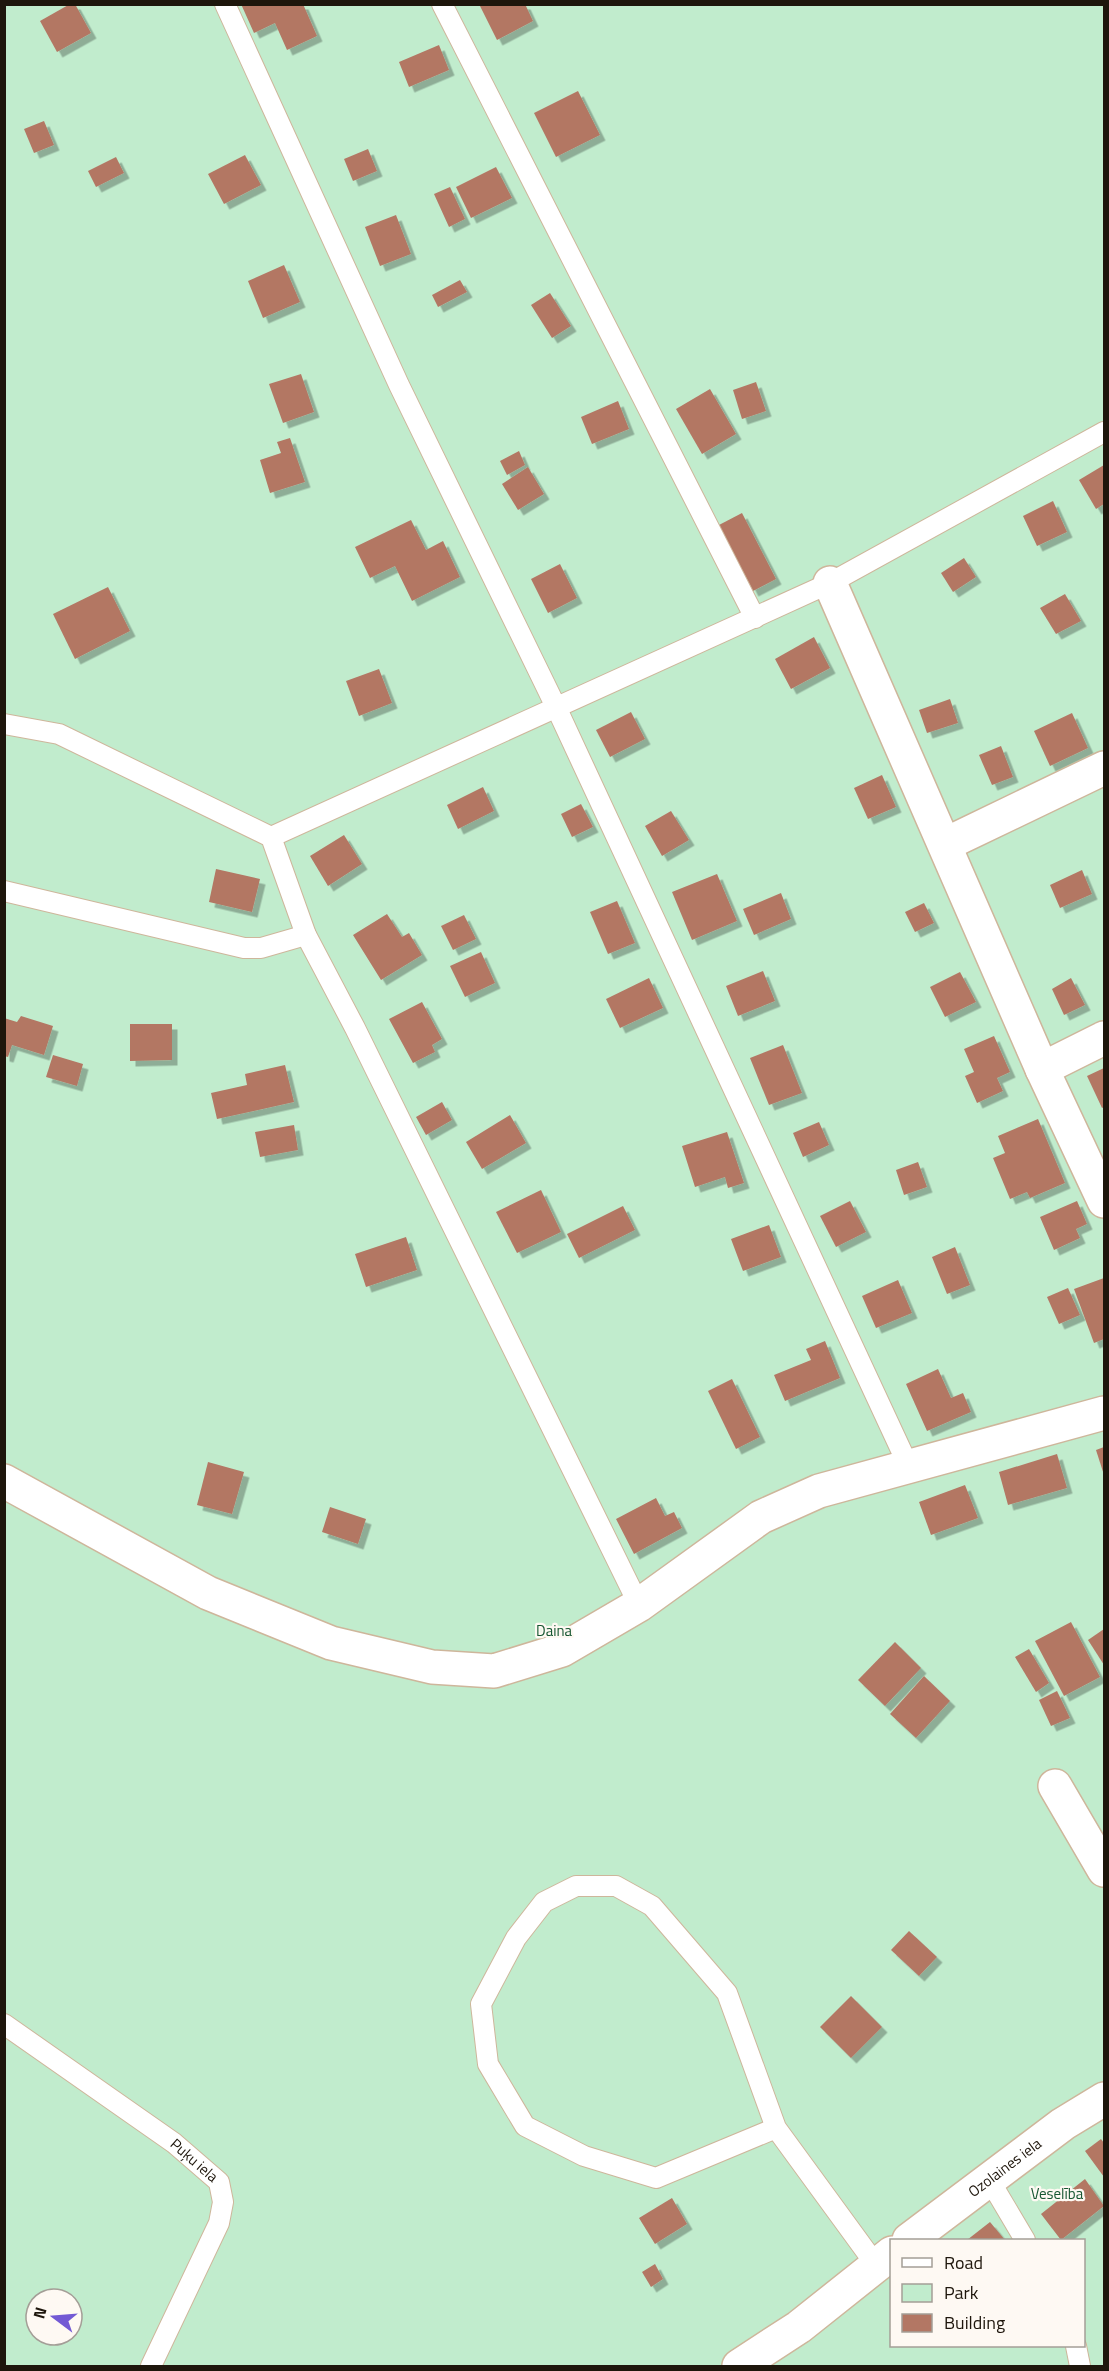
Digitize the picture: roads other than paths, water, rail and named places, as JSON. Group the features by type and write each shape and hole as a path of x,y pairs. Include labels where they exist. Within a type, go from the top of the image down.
{"street":[{"path":"831,583 1042,1069 1104,1201"},
{"path":"946,844 1104,768"},
{"path":"1042,1069 1104,1038"},
{"path":"4,1480 208,1593 331,1643 432,1667 494,1671 562,1650 639,1605 761,1517 819,1491 1104,1413"},
{"path":"1054,1786 1104,1870"},
{"name":"Ozolaines iela","path":"912,2239 1063,2124 1104,2098"},
{"path":"739,2367 799,2327 884,2259"}],"lane":[{"path":"225,4 399,385 557,709 908,1465"},
{"path":"442,4 755,618"},
{"path":"271,837 831,583 1104,432"},
{"path":"4,724 58,734 271,837 306,935 355,1028 639,1605"},
{"path":"4,891 244,948 261,948 306,935"},
{"path":"776,2128 656,2178 584,2156 525,2126 488,2064 481,2004 516,1938 544,1902 576,1886 616,1887 652,1906 727,1993 776,2128 884,2259"},
{"name":"Puķu iela","path":"4,2024 174,2144 219,2182 223,2202 219,2223 151,2367"},
{"path":"990,2181 1024,2239"},
{"path":"1076,2347 1080,2367"}],"park label":[{"name":"Daina","path":"554,1631"},
{"name":"Veselība","path":"1057,2194"}]}
